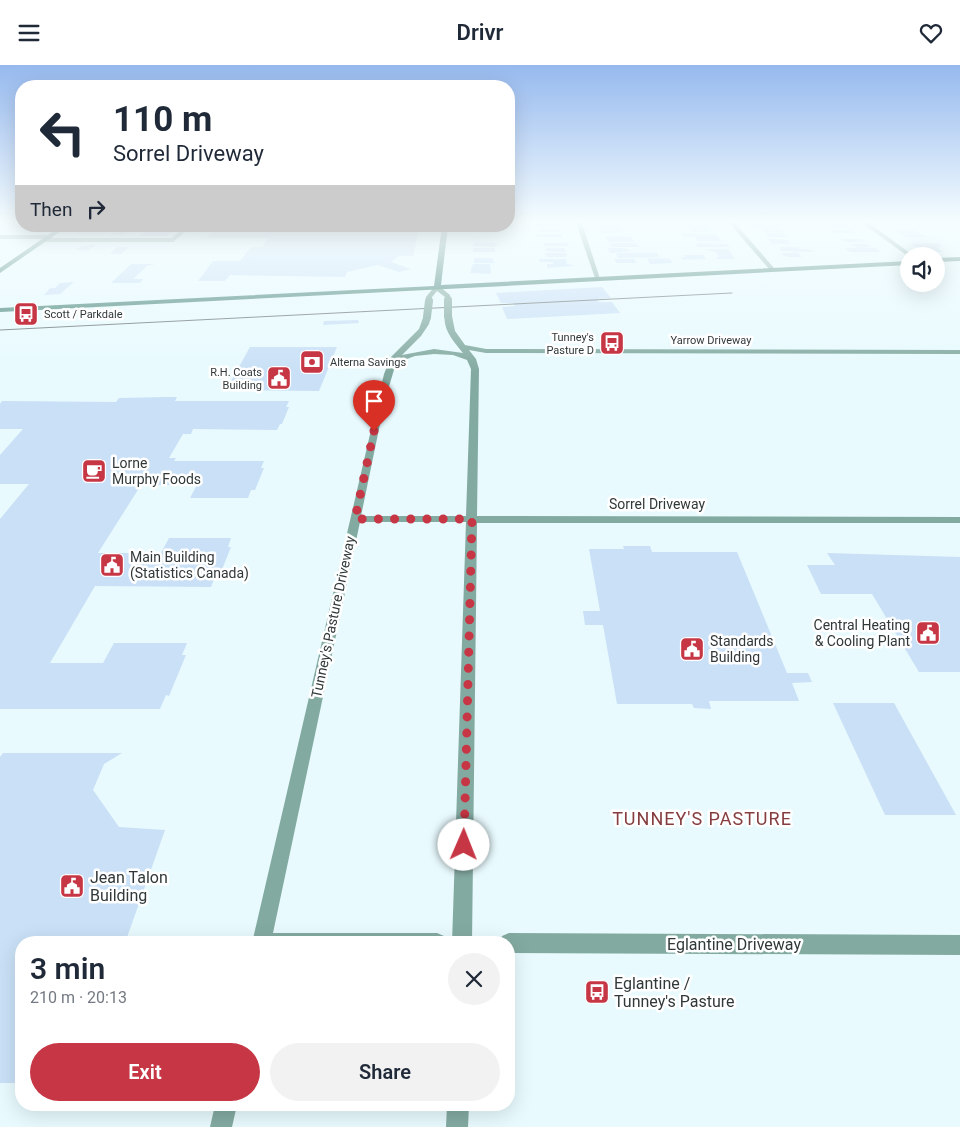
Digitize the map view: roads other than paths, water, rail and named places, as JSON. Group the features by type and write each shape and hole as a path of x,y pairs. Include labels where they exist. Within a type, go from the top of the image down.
{"main road":[{"path":"437,287 439,273"},
{"path":"0,310 703,273"}],"street":[{"path":"596,273 598,278"},
{"path":"437,287 448,296 448,323 452,333 472,359 475,369 462,936"},
{"name":"Tunney's Pasture Driveway","path":"262,936 381,400 393,361 422,333 426,325 429,297 437,287"},
{"name":"Yarrow Driveway","path":"463,347 486,351 960,351"},
{"path":"393,361 413,354 434,352 456,353 472,359"},
{"name":"Sorrel Driveway","path":"355,519 960,520"},
{"name":"Eglantine Driveway","path":"515,943 960,945"},
{"path":"221,1127 225,1111"},
{"path":"457,1127 458,1111"}],"tram line":[{"path":"0,330 732,293"}],"place":[{"name":"Scott / Parkdale","path":"26,314"},
{"name":"Tunney's Pasture D","path":"612,343"},
{"name":"Alterna Savings","path":"312,362"},
{"name":"R.H. Coats Building","path":"279,378"},
{"name":"Lorne Murphy Foods","path":"94,471"},
{"name":"Main Building (Statistics Canada)","path":"112,565"},
{"name":"Central Heating & Cooling Plant","path":"928,633"},
{"name":"Standards Building","path":"692,649"},
{"name":"Jean Talon Building","path":"72,886"},
{"name":"Eglantine / Tunney's Pasture","path":"597,992"}],"district":[{"name":"TUNNEY'S PASTURE","path":"702,818"}]}
